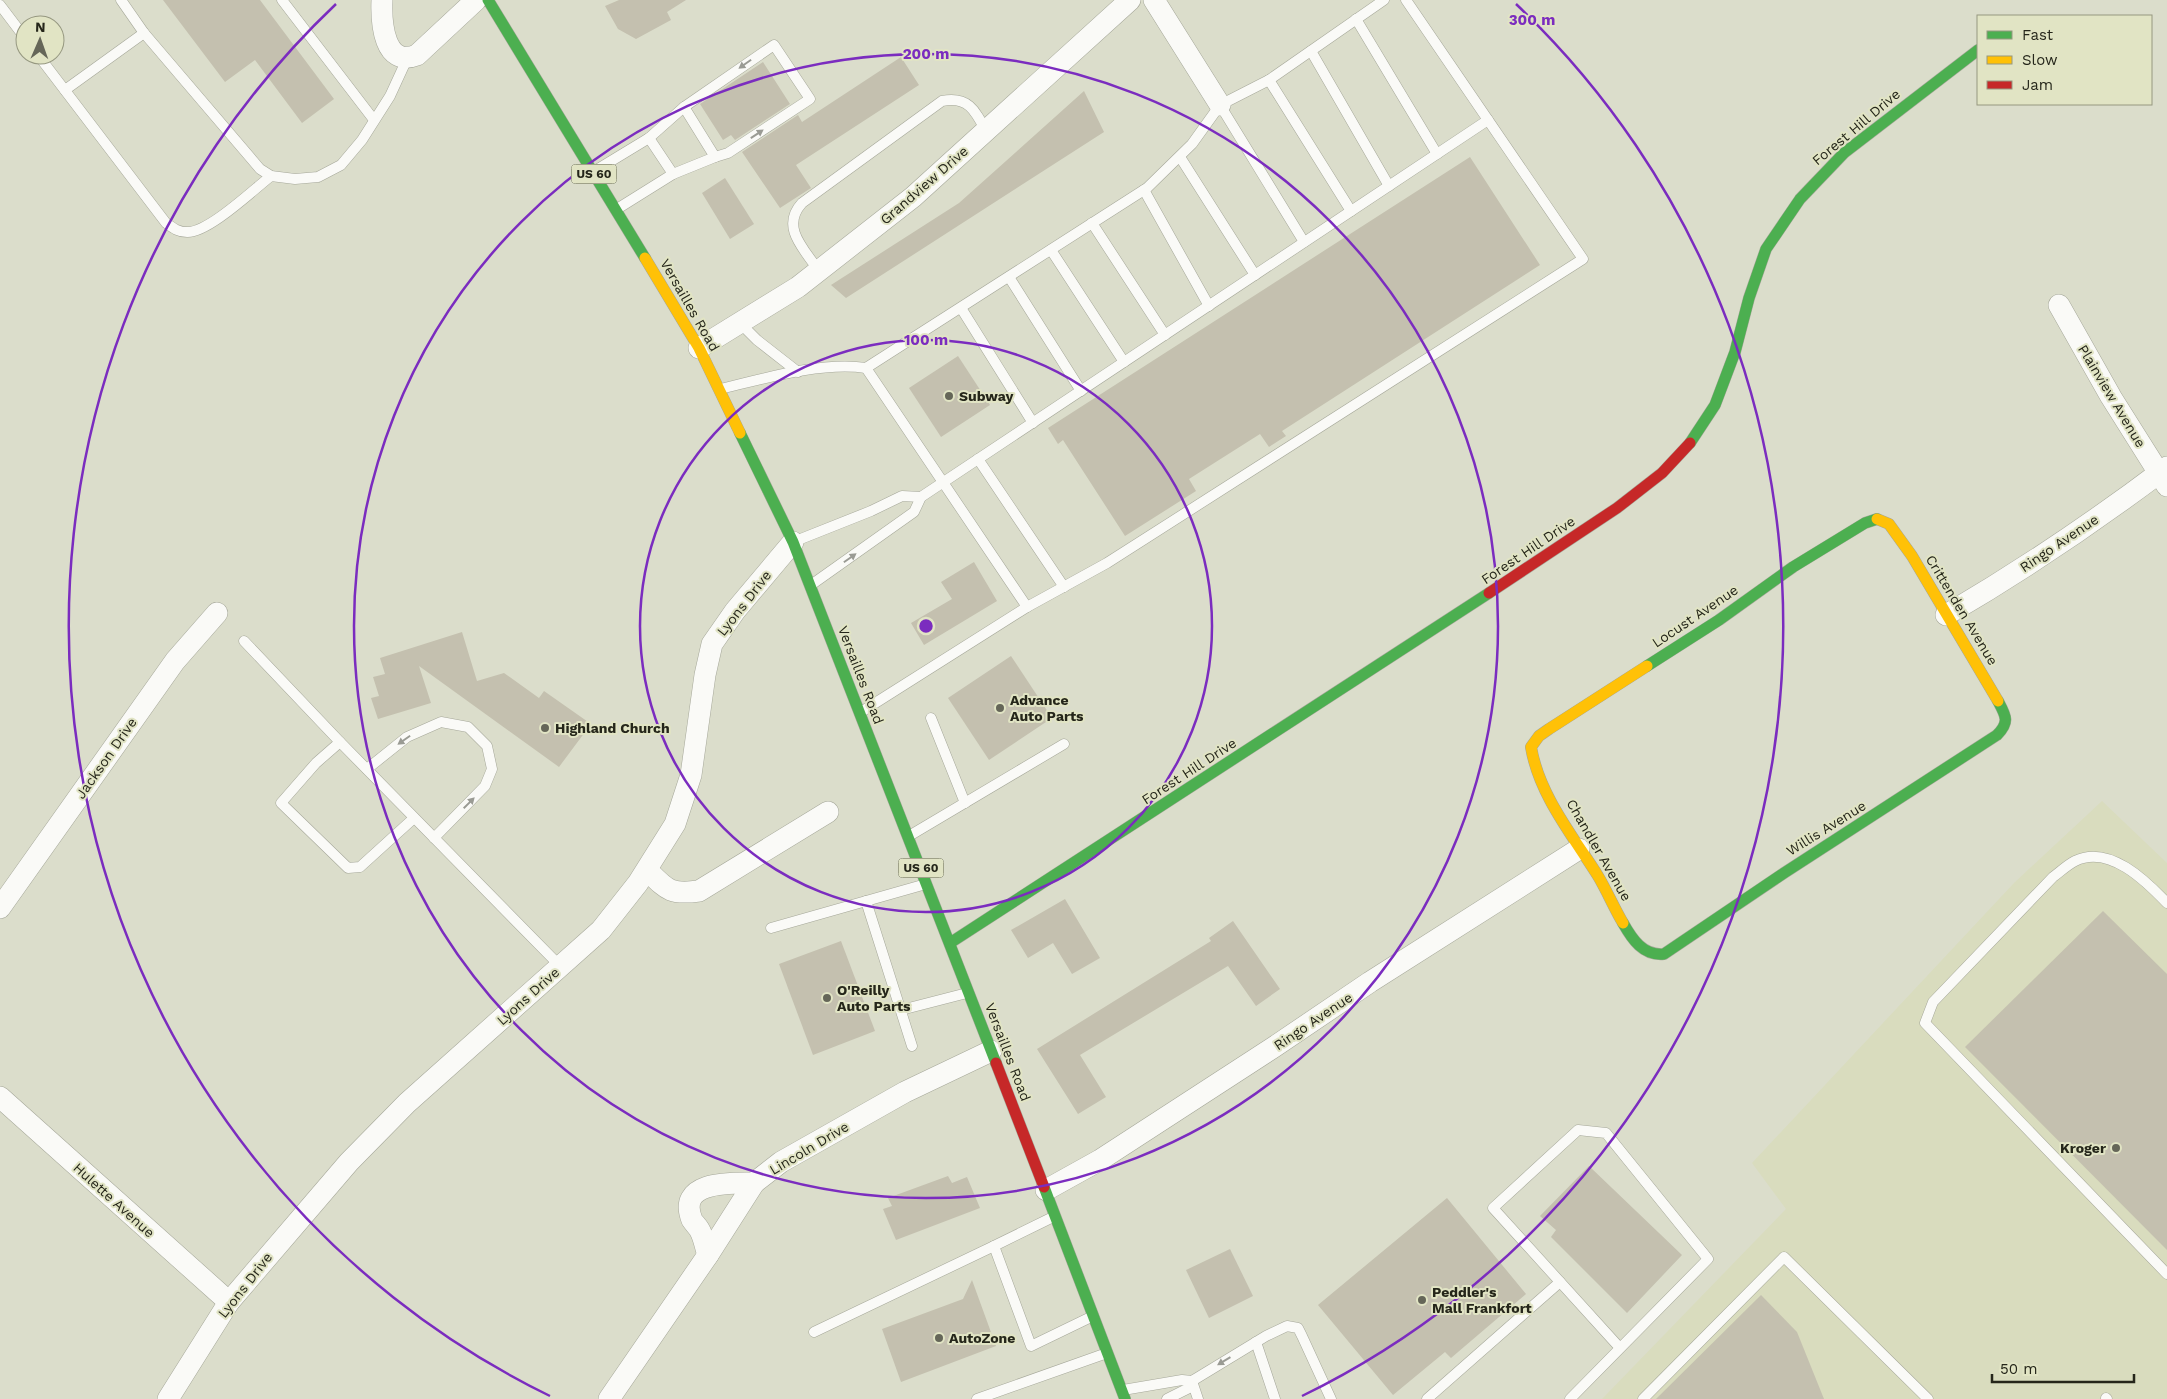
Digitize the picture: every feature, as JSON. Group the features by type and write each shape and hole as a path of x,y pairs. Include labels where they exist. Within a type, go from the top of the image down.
{"main road":[{"name":"Versailles Road","path":"490,2 699,348 792,542 1046,1190 1123,1395"},
{"name":"Forest Hill Drive","path":"950,943 1492,592 1617,508 1662,473 1683,452 1700,430 1715,405 1735,352 1751,290 1766,249 1800,199 1844,153 1977,51"},
{"name":"Crittenden Avenue","path":"1881,520 1889,524 1912,556 1988,681 2004,710 2006,723"},
{"name":"Locust Avenue","path":"1531,747 1539,736 1548,729 1719,620 1793,567 1865,523 1881,520"},
{"name":"Willis Avenue","path":"1658,955 1664,954 1784,873 1964,758 1997,735 2005,727 2006,723"},
{"name":"Chandler Avenue","path":"1531,747 1534,766 1579,849 1598,877 1636,943 1648,952 1658,955"}],"street":[{"path":"382,0 383,30 387,42 399,56 407,59 417,55 490,2"},
{"name":"Grandview Drive","path":"699,348 798,287 913,197 1130,0"},
{"path":"1154,0 1220,105"},
{"name":"Plainview Avenue","path":"2059,306 2111,398 2164,475"},
{"name":"Ringo Avenue","path":"1946,614 1992,588 2164,475"},
{"name":"Lyons Drive","path":"168,1399 229,1302 349,1162 407,1103 601,930 647,870 676,824 691,776 705,675 712,644 734,611 792,542"},
{"name":"Jackson Drive","path":"0,908 175,661 217,613"},
{"path":"647,870 665,888 680,894 699,891 828,812"},
{"name":"Ringo Avenue","path":"1046,1190 1100,1160 1370,982 1579,849"},
{"name":"Lincoln Drive","path":"609,1399 708,1255 754,1183 781,1162 905,1092 991,1051"},
{"name":"Hulette Avenue","path":"0,1097 229,1302"},
{"path":"708,1255 700,1230 692,1219 690,1205 693,1195 704,1186 754,1183"}],"lane":[{"path":"121,0 144,33 260,169 270,176 295,179 318,177 340,166 390,96 407,59"},
{"path":"282,0 374,120"},
{"path":"719,389 798,372 851,366 866,368 1144,190 1192,144 1220,105 1269,80 1384,0"},
{"path":"860,713 1026,607 1107,563 1583,259 1406,0"},
{"path":"0,5 15,25"},
{"path":"1356,19 1437,154"},
{"path":"65,90 144,33"},
{"path":"592,172 649,138 684,107 774,45 810,99 728,153 673,174 616,210"},
{"path":"1311,51 1389,186"},
{"path":"46,65 166,223 177,231 189,232 204,229 270,176"},
{"path":"1269,80 1351,211"},
{"path":"818,271 797,239 792,227 792,217 802,202 942,101 953,99 965,103 975,110 986,131"},
{"path":"1220,105 1304,242"},
{"path":"684,107 715,157"},
{"path":"810,586 914,512 921,498 1488,120"},
{"path":"649,138 673,174"},
{"path":"1180,157 1255,275"},
{"path":"1144,190 1209,306"},
{"path":"1092,224 1165,335"},
{"path":"1051,250 1124,362"},
{"path":"1009,277 1081,391"},
{"path":"960,308 1033,423"},
{"path":"740,323 757,340 798,372"},
{"path":"866,368 1026,607"},
{"path":"978,459 1064,587"},
{"path":"792,542 871,511 902,496 921,498"},
{"path":"244,640 340,742 560,967"},
{"path":"931,718 965,803"},
{"path":"367,769 407,737 441,722 468,727 487,746 492,768 485,786 434,838"},
{"path":"340,742 316,763 281,803 348,868 360,867 414,818"},
{"path":"908,837 1064,744"},
{"path":"2167,903 2134,872 2118,864 2096,856 2076,861 2053,877 1933,1002 1924,1023 2167,1274"},
{"path":"771,928 927,884"},
{"path":"866,901 912,1046"},
{"path":"901,1010 969,992"},
{"path":"1570,1399 1708,1259 1606,1133 1578,1130 1493,1208 1620,1348"},
{"path":"814,1332 1056,1216"},
{"path":"994,1246 1031,1346 1094,1316"},
{"path":"1642,1399 1784,1257 1928,1399"},
{"path":"1426,1399 1560,1282"},
{"path":"1123,1395 1182,1380 1192,1380 1266,1336 1287,1326 1298,1328 1331,1399"},
{"path":"1256,1342 1275,1399"},
{"path":"977,1399 1108,1352"},
{"path":"1167,1399 1189,1388 1192,1380"},
{"path":"1192,1380 1198,1399"}],"shaded area":[{"path":"2102,801 2167,863 2167,1399 1602,1399 1786,1209 1752,1163 2014,883"}],"building":[{"path":"163,0 260,0 334,99 302,123 255,60 225,82"},
{"path":"619,0 686,0 667,12 671,20 636,39 618,29 605,6"},
{"path":"901,57 919,85 796,165 811,188 780,208 742,152 798,115 802,122"},
{"path":"763,62 790,104 735,140 731,135 723,140 700,104"},
{"path":"1084,91 1104,132 846,298 831,285 959,203"},
{"path":"1470,157 1540,265 1282,431 1286,436 1269,447 1260,434 1189,479 1196,491 1125,536 1063,440 1058,444 1048,428"},
{"path":"725,178 754,224 730,239 702,193"},
{"name":"Subway","path":"958,356 990,405 941,437 909,388"},
{"path":"974,562 997,601 924,645 911,623 952,599 941,582"},
{"path":"462,632 477,681 504,673 539,698 544,691 591,724 559,767 419,666 431,703 378,719 371,698 379,696 373,677 385,674 380,658"},
{"name":"Advance Auto Parts","path":"1011,656 1052,718 989,760 948,698"},
{"path":"1065,899 1100,958 1072,974 1053,943 1028,958 1011,930"},
{"name":"Kroger","path":"2103,911 2167,974 2167,1250 1965,1047"},
{"path":"1233,921 1280,989 1256,1006 1228,966 1080,1055 1106,1097 1078,1114 1037,1049 1211,941 1209,938"},
{"name":"O'Reilly Auto Parts","path":"841,941 875,1031 813,1055 779,964"},
{"path":"1589,1166 1682,1255 1627,1313 1551,1237 1556,1230 1540,1216"},
{"path":"948,1176 952,1183 967,1177 980,1208 896,1240 883,1209 892,1206 888,1198"},
{"name":"Peddler's Mall Frankfort","path":"1447,1198 1526,1294 1451,1358 1445,1352 1393,1395 1318,1305"},
{"path":"1230,1249 1253,1296 1209,1318 1186,1270"},
{"name":"AutoZone","path":"972,1280 996,1346 901,1382 882,1329 963,1299"},
{"path":"1761,1295 1797,1332 1824,1399 1656,1399"}],"traffic: fast":[{"path":"488,0 645,258"},
{"path":"1690,443 1715,405 1735,352 1749,298 1766,249 1800,199 1844,153 1977,51"},
{"path":"740,433 793,542 996,1063"},
{"path":"1647,666 1719,620 1793,567 1865,523 1877,519"},
{"path":"950,943 1489,593"},
{"path":"1623,923 1634,940 1644,949 1657,954 1664,954 1784,873 1997,735 2005,722 2003,711 1998,701"},
{"path":"1044,1187 1125,1399"}],"traffic: slow":[{"path":"645,258 699,348 740,433"},
{"path":"1877,519 1889,524 1912,556 1998,701"},
{"path":"1623,923 1598,876 1549,798 1541,782 1531,747 1539,736 1549,729 1647,666"}],"traffic: jam":[{"path":"1489,593 1617,508 1662,473 1690,443"},
{"path":"996,1063 1044,1187"}],"place":[{"name":"Subway","path":"949,396"},
{"name":"Advance Auto Parts","path":"1000,708"},
{"name":"Highland Church","path":"545,728"},
{"name":"O'Reilly Auto Parts","path":"827,998"},
{"name":"Kroger","path":"2116,1148"},
{"name":"Peddler's Mall Frankfort","path":"1422,1300"},
{"name":"AutoZone","path":"939,1338"}]}
